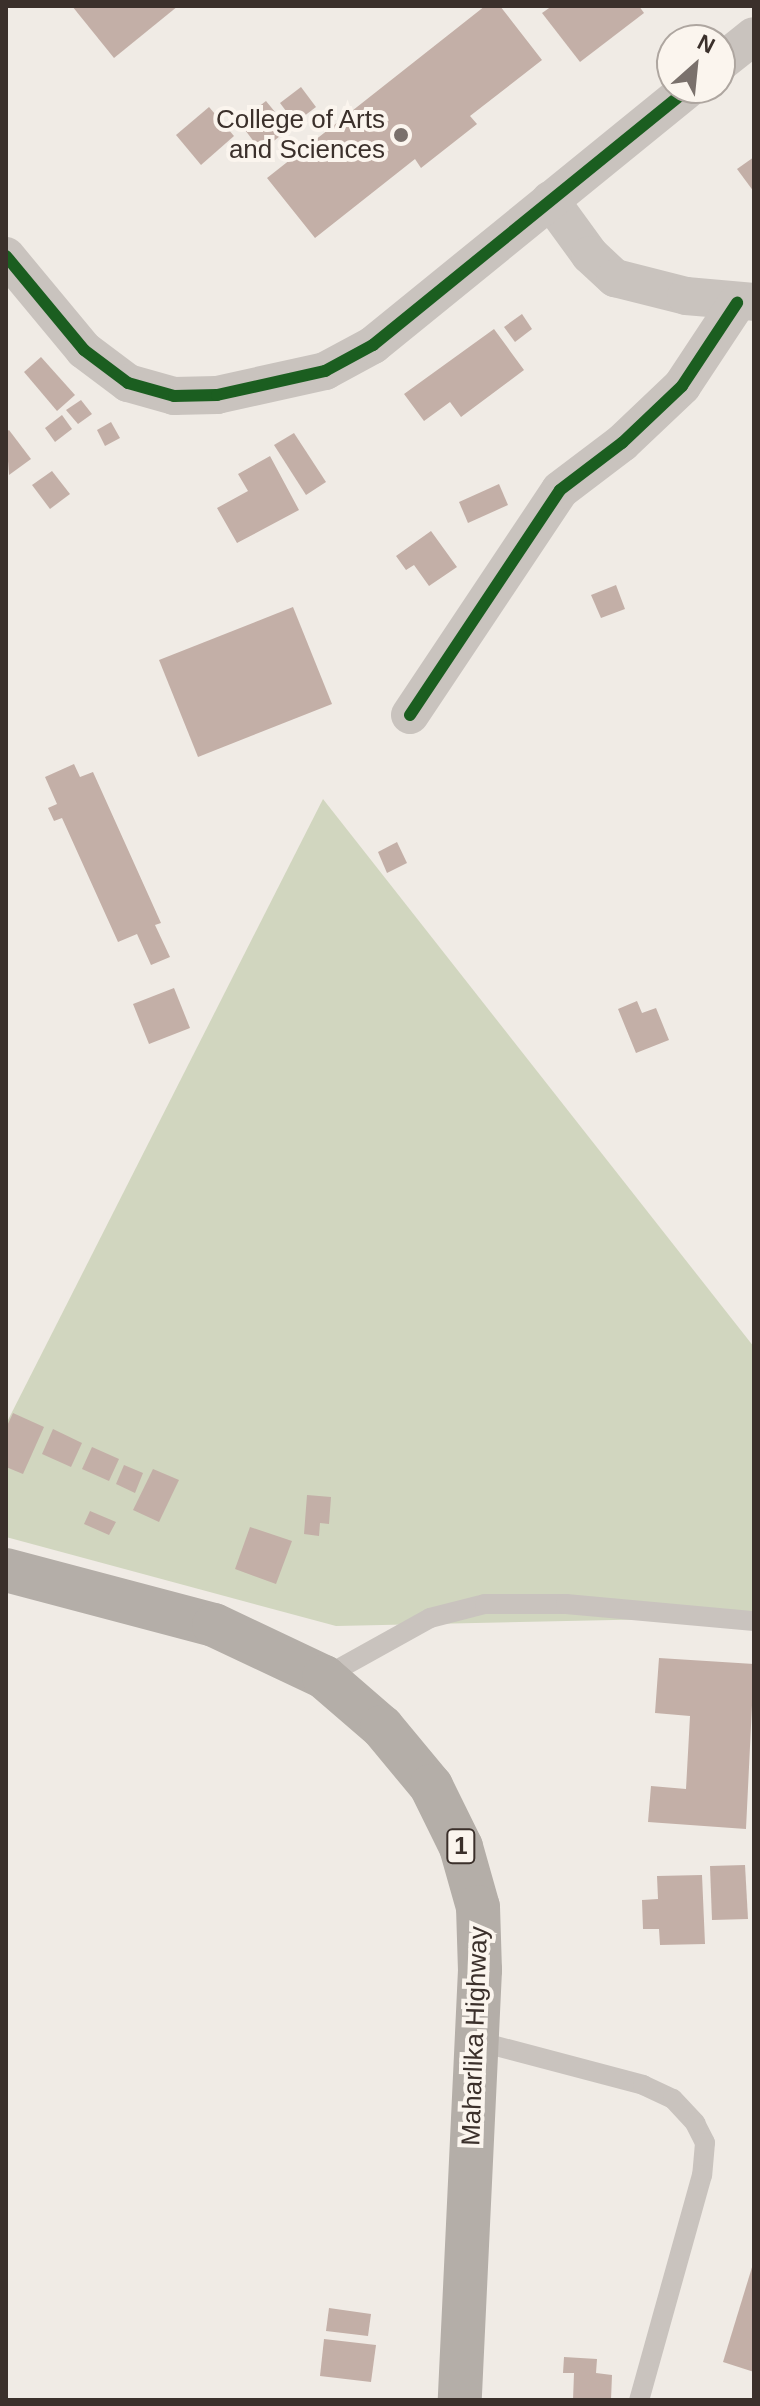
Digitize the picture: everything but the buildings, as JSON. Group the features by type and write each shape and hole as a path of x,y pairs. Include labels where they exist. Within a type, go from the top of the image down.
{"highway":[{"name":"Maharlika Highway","path":"6,1570 214,1625 324,1677 382,1727 431,1786 461,1847 478,1907 477,2041 460,2400"}],"street":[{"path":"736,50 754,36"},
{"path":"6,256 84,350 128,383 174,396 217,395 325,371 373,345 669,104"},
{"path":"410,715 560,490 622,443 682,386 746,303 615,278 590,255 550,200"}],"lane":[{"path":"324,1677 430,1618 485,1604 566,1604 754,1621"},
{"path":"477,2041 643,2085 673,2099 695,2123 705,2143 694,2206 639,2400"}],"green space":[{"path":"323,799 754,1347 754,1617 336,1626 6,1537 6,1424"}],"cycle path":[{"path":"6,256 84,350 128,383 174,396 217,395 325,371 373,345 669,104"},
{"path":"410,715 560,490 622,443 682,386 737,303"}],"place":[{"name":"College of Arts and Sciences","path":"401,135"}]}
